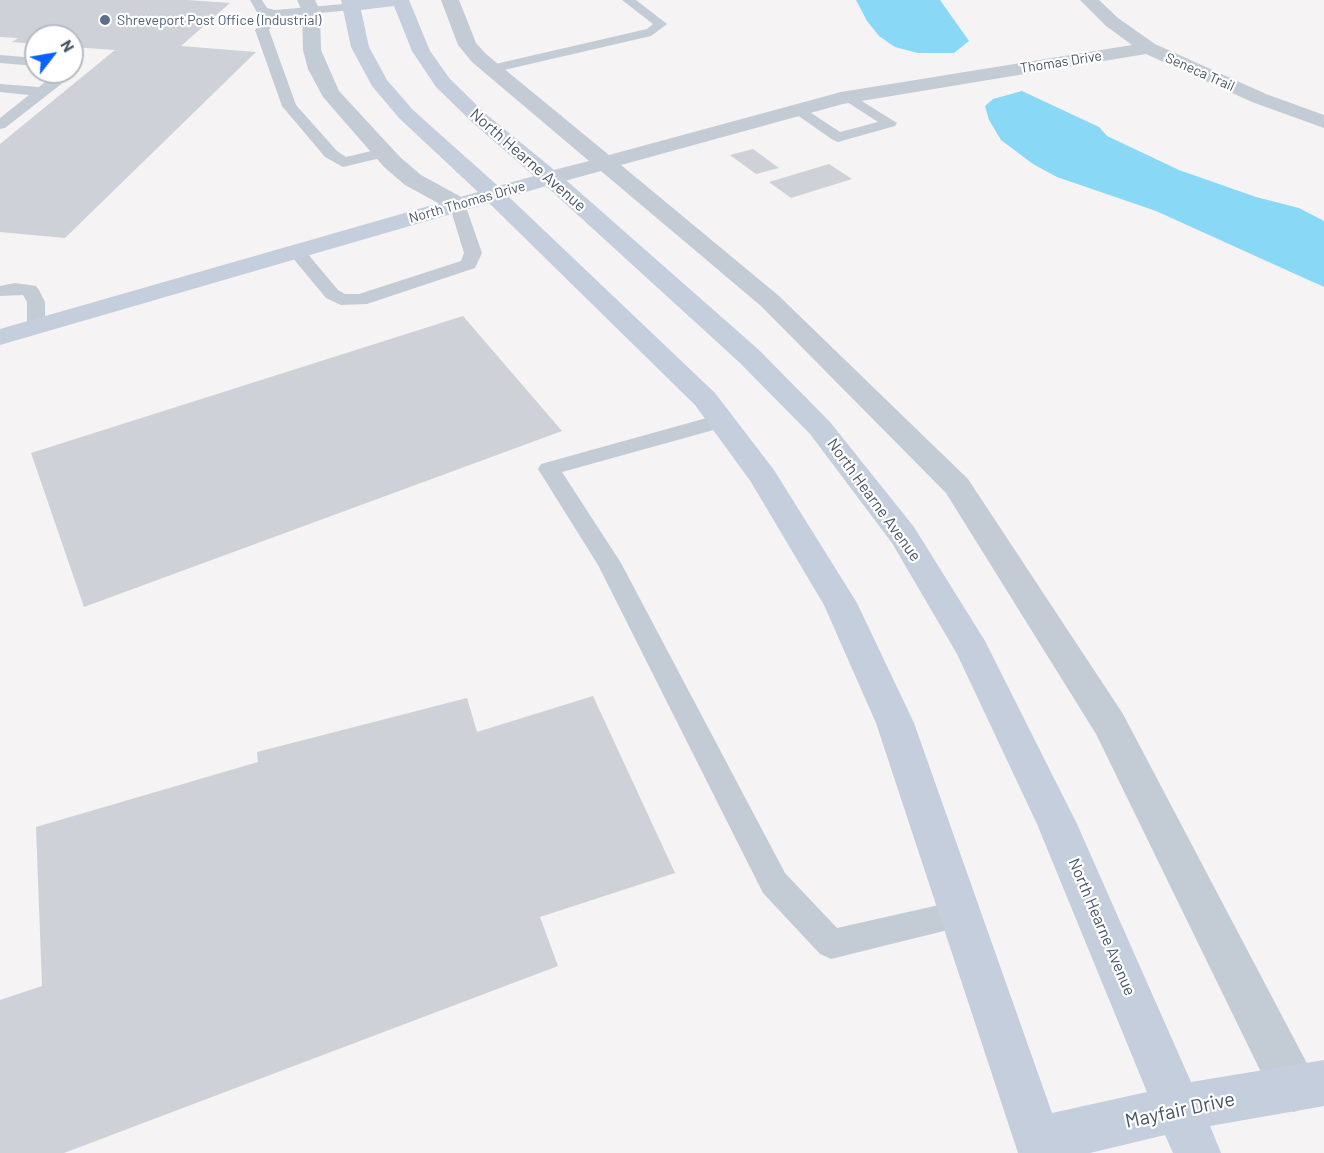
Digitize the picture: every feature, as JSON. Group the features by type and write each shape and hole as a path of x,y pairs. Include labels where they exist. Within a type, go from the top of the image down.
{"street":[{"path":"400,0 351,3 360,47 379,82 406,114 493,194 705,399 763,477 840,603 895,723 1040,1147"},
{"name":"North Hearne Avenue","path":"400,0 421,51 443,82 480,119 550,178 749,356 820,428 903,535 973,650 1052,814 1197,1153"},
{"path":"450,0 467,45 491,69 770,301 957,486 1110,725 1309,1085"},
{"name":"Seneca Trail","path":"1089,0 1112,22 1148,48 1259,98 1324,122"},
{"path":"308,5 312,50 318,69 330,93 384,153 412,180 458,204"},
{"name":"Thomas Drive","path":"974,76 1148,48"},
{"name":"North Thomas Drive","path":"0,337 493,194 797,110 849,97 974,76"},
{"name":"Mayfair Drive","path":"1040,1147 1179,1108 1309,1085"}],"lane":[{"path":"256,0 262,12 275,14 308,5 351,3"},
{"path":"491,69 651,32 661,24 628,0"},
{"path":"275,14 262,30 289,106 331,154 344,162 384,153"},
{"path":"0,59 24,61"},
{"path":"2,121 51,84"},
{"path":"0,88 42,92"},
{"path":"797,110 838,137 890,123 849,97"},
{"path":"296,251 332,294 341,299 360,300 469,264 473,253 458,204"},
{"path":"0,291 15,288 30,290 36,302 36,326"},
{"path":"721,421 549,470 609,563 774,883 831,945 961,914"}],"water":[{"path":"856,0 940,0 969,41 954,53 918,53 895,47 879,36 867,21"},
{"path":"1022,91 1099,127 1107,136 1179,170 1256,197 1299,208 1324,221 1324,287 1156,211 1057,177 1033,164 1001,140 989,120 985,106 993,99"}],"building":[{"path":"0,0 188,0 230,3 181,46 256,52 65,238 0,232 0,144 73,84 84,84 84,75 115,50 84,48 84,24 24,24 24,43 12,42 18,38 0,37"},
{"path":"753,149 779,168 756,174 730,155"},
{"path":"829,164 852,179 791,198 769,182"},
{"path":"463,316 562,431 84,607 31,453"},
{"path":"593,696 675,873 540,917 558,966 64,1153 0,1153 0,1000 42,986 36,827 258,762 257,752 467,698 477,732"}],"place":[{"name":"Shreveport Post Office (Industrial)","path":"105,20"}]}
